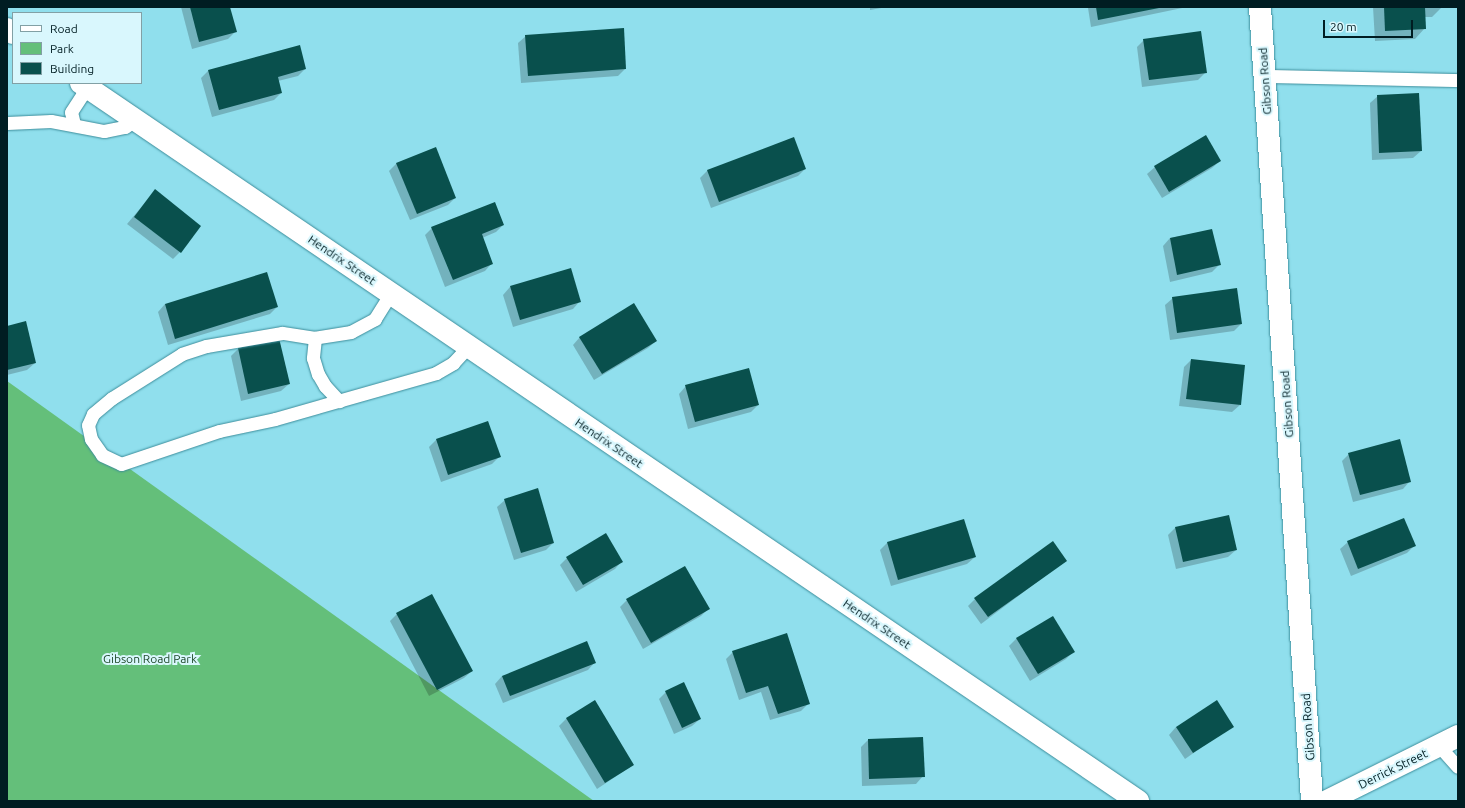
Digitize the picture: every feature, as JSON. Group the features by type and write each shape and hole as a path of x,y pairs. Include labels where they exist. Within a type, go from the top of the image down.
{"street":[{"name":"Gibson Road","path":"1260,7 1312,801"},
{"name":"Hendrix Street","path":"86,86 1138,801"},
{"name":"Derrick Street","path":"1327,801 1458,736"}],"lane":[{"path":"1265,76 1458,80"},
{"path":"74,124 71,112 86,86"},
{"path":"7,123 51,121 74,124 104,131 125,127 135,120"},
{"path":"391,293 375,319 351,332 315,338 282,333 206,346 182,354 112,398 93,414 88,425 91,439 102,454 121,464 220,431 339,401 436,373 453,363 468,347"},
{"path":"315,338 313,358 318,374 324,386 339,401"},
{"path":"1439,746 1458,767"}],"green space":[{"name":"Gibson Road Park","path":"7,381 594,801 7,801"}],"building":[{"path":"190,7 230,7 237,32 199,42"},
{"path":"1096,7 1159,7 1159,8 1098,20"},
{"path":"1384,7 1425,7 1426,29 1385,31"},
{"path":"624,28 626,69 528,76 525,35"},
{"path":"1201,31 1207,73 1149,80 1143,39"},
{"path":"300,45 306,69 278,77 282,93 219,110 208,70"},
{"path":"1419,93 1422,151 1379,153 1377,95"},
{"path":"1206,135 1221,161 1169,192 1154,166"},
{"path":"794,137 806,169 719,202 707,170"},
{"path":"436,147 456,198 417,214 396,163"},
{"path":"155,189 201,226 181,253 134,217"},
{"path":"495,202 504,225 482,234 493,264 453,280 431,227"},
{"path":"1212,229 1221,265 1177,275 1170,238"},
{"path":"571,268 581,302 520,320 510,286"},
{"path":"267,272 278,307 175,339 165,304"},
{"path":"1237,288 1242,324 1177,333 1172,297"},
{"path":"634,303 657,341 602,374 579,337"},
{"path":"26,321 36,363 7,370 7,326"},
{"path":"279,338 290,384 248,394 238,348"},
{"path":"1191,359 1245,365 1241,405 1186,399"},
{"path":"749,368 759,405 695,422 685,385"},
{"path":"488,421 501,457 448,475 436,439"},
{"path":"1400,439 1411,482 1360,495 1348,453"},
{"path":"538,488 554,543 521,553 504,499"},
{"path":"1229,515 1237,550 1183,562 1175,527"},
{"path":"1404,518 1416,546 1358,569 1347,541"},
{"path":"964,519 976,557 898,580 887,542"},
{"path":"606,533 623,562 583,585 566,557"},
{"path":"1053,541 1067,561 988,617 974,598"},
{"path":"685,566 710,609 651,643 626,599"},
{"path":"432,594 473,671 437,690 396,613"},
{"path":"1053,616 1075,652 1038,674 1016,638"},
{"path":"787,633 810,704 778,714 768,686 746,693 732,651"},
{"path":"587,641 596,663 510,696 502,676"},
{"path":"684,682 701,719 682,728 665,691"},
{"path":"595,700 634,765 605,783 566,718"},
{"path":"1217,700 1234,727 1193,753 1176,727"},
{"path":"923,737 925,777 869,779 868,739"}]}
